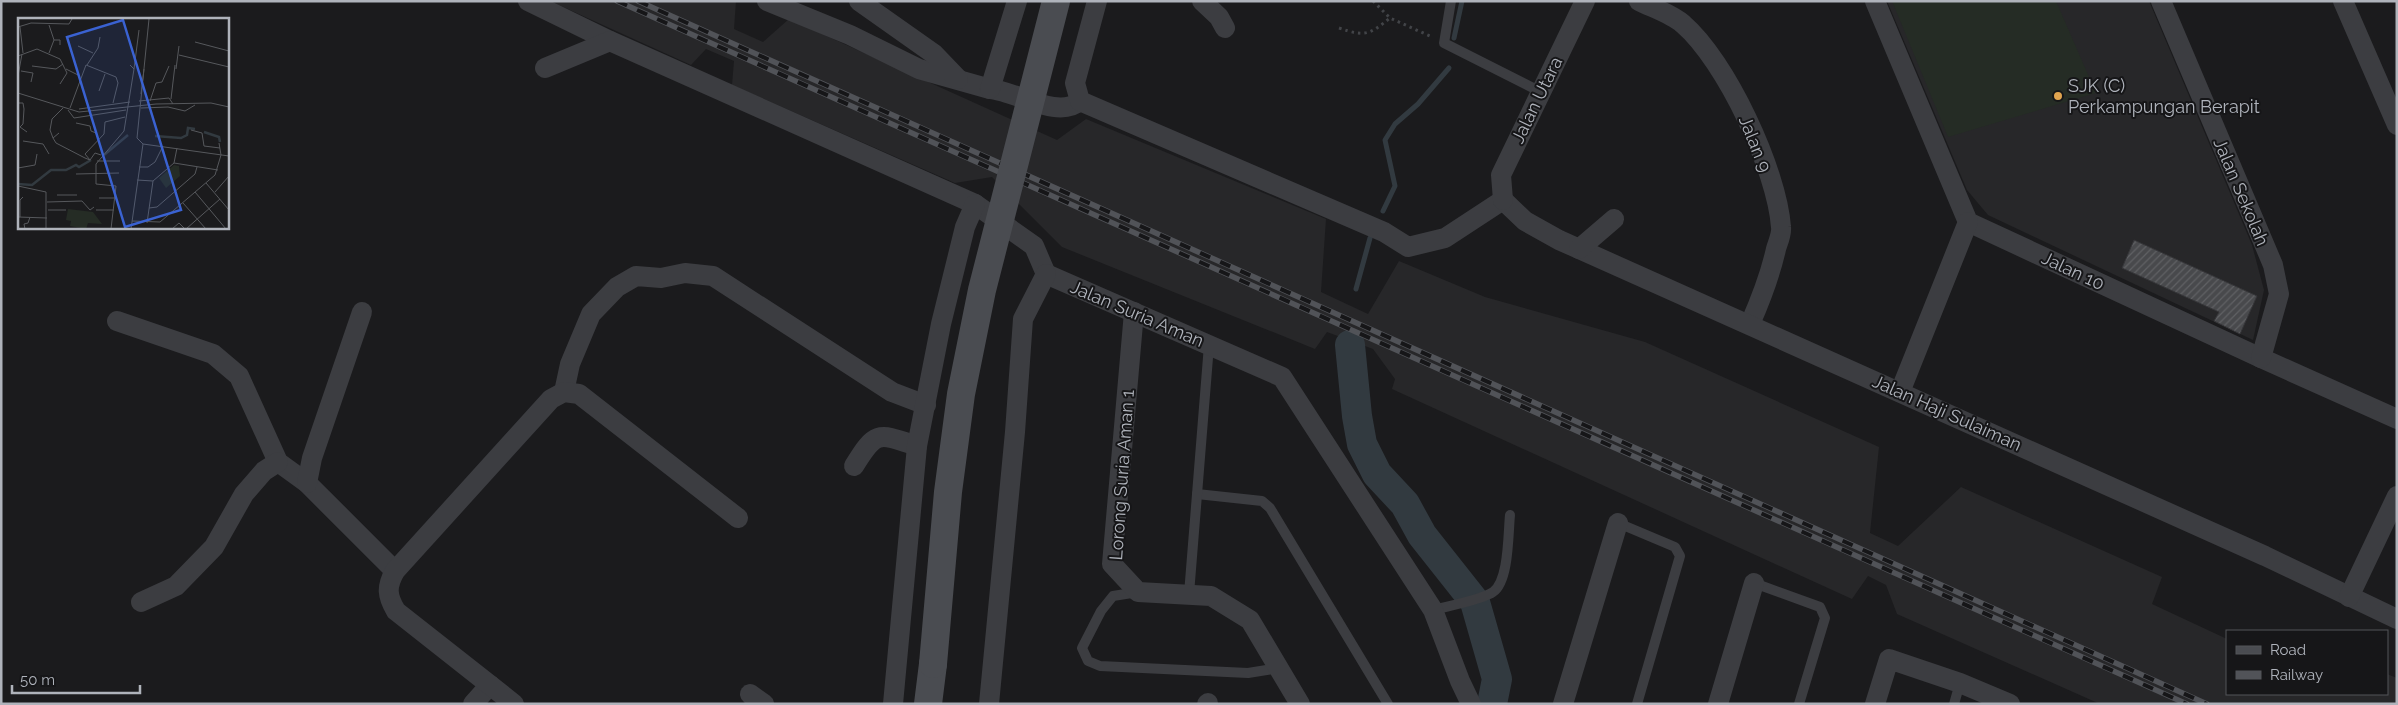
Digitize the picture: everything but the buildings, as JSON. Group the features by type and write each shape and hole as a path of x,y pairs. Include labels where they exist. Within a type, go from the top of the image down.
{"street":[{"path":"528,1 610,41 975,204 1034,246 1046,274 1022,319 1015,432 989,704"},
{"path":"766,1 864,41 919,69 990,89 1002,90 1038,104 1056,107 1075,105 1080,101"},
{"path":"860,1 934,54 958,79"},
{"path":"990,89 1017,1"},
{"path":"928,704 948,492 960,394 982,290 1056,1"},
{"path":"1080,101 1075,83 1098,1"},
{"path":"1202,1 1219,17 1225,28"},
{"name":"Jalan Utara","path":"1503,200 1501,175 1585,1"},
{"name":"Jalan 9","path":"1639,1 1681,22 1698,37 1721,71 1753,129 1776,197 1782,229 1768,283 1750,324"},
{"path":"1875,1 1968,222 1900,392"},
{"name":"Jalan Sekolah","path":"2161,1 2273,265 2279,294 2261,358"},
{"path":"2344,1 2397,125"},
{"path":"545,68 610,41"},
{"path":"1080,101 1384,232 1408,247 1445,238 1503,200"},
{"name":"Jalan Haji Sulaiman","path":"1503,200 1525,221 1579,249 2265,556 2348,598 2397,619"},
{"path":"893,704 916,446 926,405 941,324 965,227 975,204"},
{"path":"1579,249 1614,219"},
{"name":"Jalan 10","path":"1968,222 2261,358 2397,418"},
{"path":"564,392 570,364 591,314 617,287 636,276 661,278 685,273 713,276 892,392 926,405"},
{"name":"Jalan Suria Aman","path":"1046,274 1282,376 1433,610 1460,681 1471,704"},
{"path":"307,483 312,458 362,312"},
{"name":"Lorong Suria Aman 1","path":"1134,312 1112,564 1138,592"},
{"path":"117,321 213,354 239,376 278,462 307,483 395,572"},
{"path":"514,704 396,611 389,599 388,584 395,572 551,399 564,392 580,394 738,518"},
{"path":"854,466 869,442 877,438 892,438 916,446"},
{"path":"141,602 176,586 214,547 244,494 264,471 278,462"},
{"path":"2348,598 2397,496"},
{"path":"1563,704 1618,523"},
{"path":"1718,704 1754,582"},
{"path":"1138,592 1211,596 1250,620 1300,704"},
{"path":"1875,704 1889,659 1960,683 2010,704"},
{"path":"474,704 490,685"}],"lane":[{"path":"1451,1 1444,43 1541,92"},
{"path":"1188,594 1209,345"},
{"path":"1197,494 1262,501 1270,508 1388,704"},
{"path":"1433,610 1491,594 1500,586 1504,576 1510,515"},
{"path":"1618,523 1675,547 1680,556 1637,704"},
{"path":"1754,582 1820,607 1826,618 1799,704"},
{"path":"1138,592 1113,596 1101,611 1082,648 1088,660 1100,666 1248,674 1279,668"},
{"path":"1954,704 1960,683"}],"path":[{"path":"1373,1 1390,18 1444,43"},
{"path":"1338,28 1360,35 1374,31 1390,18"}],"shaded area":[{"path":"550,1 736,1 734,29 763,42 789,19 1057,140 1086,119 1326,219 1321,292 1368,314 1399,261 1485,297 1645,342 1879,447 1870,533 1898,546 1961,487 2162,577 2152,604 2226,639 2226,695 2388,695 2388,674 2397,678 2397,704 2100,704 1897,614 1886,585 1868,576 1852,599 1392,389 1395,379 1373,349 1327,332 1315,349 1062,247 992,177 955,183 732,85 734,61 706,49 691,65"},
{"name":"SJK (C) Perkampungan Berapit","path":"1887,1 2149,1 2252,245 2264,290 2253,340 1988,215 1967,190"},
{"path":"1892,1 2056,1 2096,93 1948,137"}],"waterway":[{"path":"1454,38 1462,1"},
{"path":"1383,211 1395,186 1385,140 1395,124 1418,104 1449,68"},
{"path":"1356,289 1370,238"},
{"path":"1350,345 1357,416 1362,444 1377,474 1405,504 1422,535 1475,602 1497,679 1492,704"}],"railway":[{"path":"617,1 2187,704"},
{"path":"638,1 2207,704"}],"place":[{"name":"SJK (C) Perkampungan Berapit","path":"2058,96"}]}
